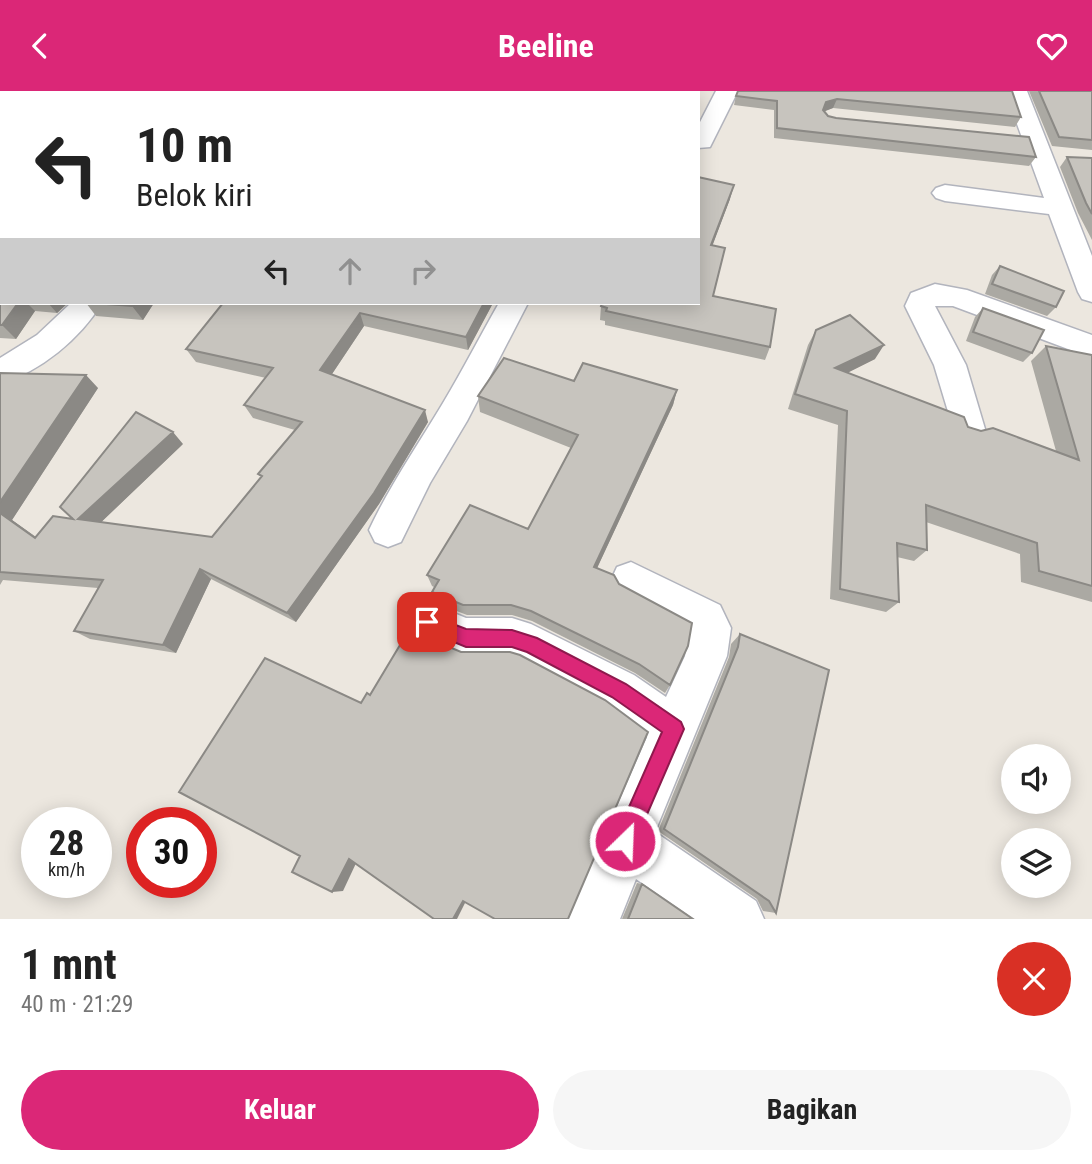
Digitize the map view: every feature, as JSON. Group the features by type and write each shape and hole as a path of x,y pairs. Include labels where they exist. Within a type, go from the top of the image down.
{"street":[{"path":"702,142 727,91"},
{"path":"1016,91 1092,292"},
{"path":"1005,136 1065,157"},
{"path":"945,193 1062,215 1092,225"},
{"path":"968,429 950,365 920,306 921,300 927,296 957,297 1092,347"},
{"path":"0,372 48,344 68,327 85,305"},
{"path":"388,530 416,474 461,403 512,305"},
{"path":"594,919 708,648 710,626 706,619 631,580"},
{"path":"427,622 466,638 512,638 531,644 619,690 674,729"},
{"path":"625,841 738,919"}],"building":[{"path":"738,91 1012,91 1021,117 837,99 826,102 823,110 828,116 836,118 1029,137 1036,157 777,128 777,101 736,96"},
{"path":"1039,91 1092,91 1092,140 1059,137"},
{"path":"1067,157 1092,158 1092,214 1086,203"},
{"path":"700,177 734,185 711,245 725,248 713,296 776,309 770,347 606,311 607,308 601,306 700,305"},
{"path":"1000,266 1064,291 1056,307 992,284"},
{"path":"0,305 17,305 2,325"},
{"path":"221,305 483,305 466,337 360,313 320,370 425,410 374,493 287,613 200,569 163,645 74,631 103,580 0,572 0,513 35,538 53,516 73,519 60,507 136,412 173,432 78,519 212,537 262,476 258,474 302,422 244,405 273,368 186,349"},
{"path":"983,308 1044,330 1032,353 973,332"},
{"path":"850,315 884,345 835,368 964,417 968,427 981,431 993,428 1079,460 1046,346 1092,355 1092,586 1039,571 1037,543 926,505 927,550 897,543 899,602 840,589 847,411 795,394 816,330"},
{"path":"504,358 574,381 583,363 677,390 594,567 614,575 619,584 692,623 688,646 670,685 639,664 531,611 511,605 463,605 432,592 439,580 427,575 470,505 528,529 578,435 478,396"},
{"path":"0,373 86,375 0,502"},
{"path":"409,630 461,652 510,652 520,655 605,700 648,732 568,919 495,919 463,901 453,919 434,919 349,859 332,892 292,872 300,856 217,812 217,807 207,807 179,792 265,658 361,703 367,693 370,695"},
{"path":"740,634 829,670 776,913 769,901 664,829 738,647"},
{"path":"642,884 693,919 628,919"}],"route":[{"path":"427,622 466,638 512,638 531,644 619,690 674,729 625,841"}]}
